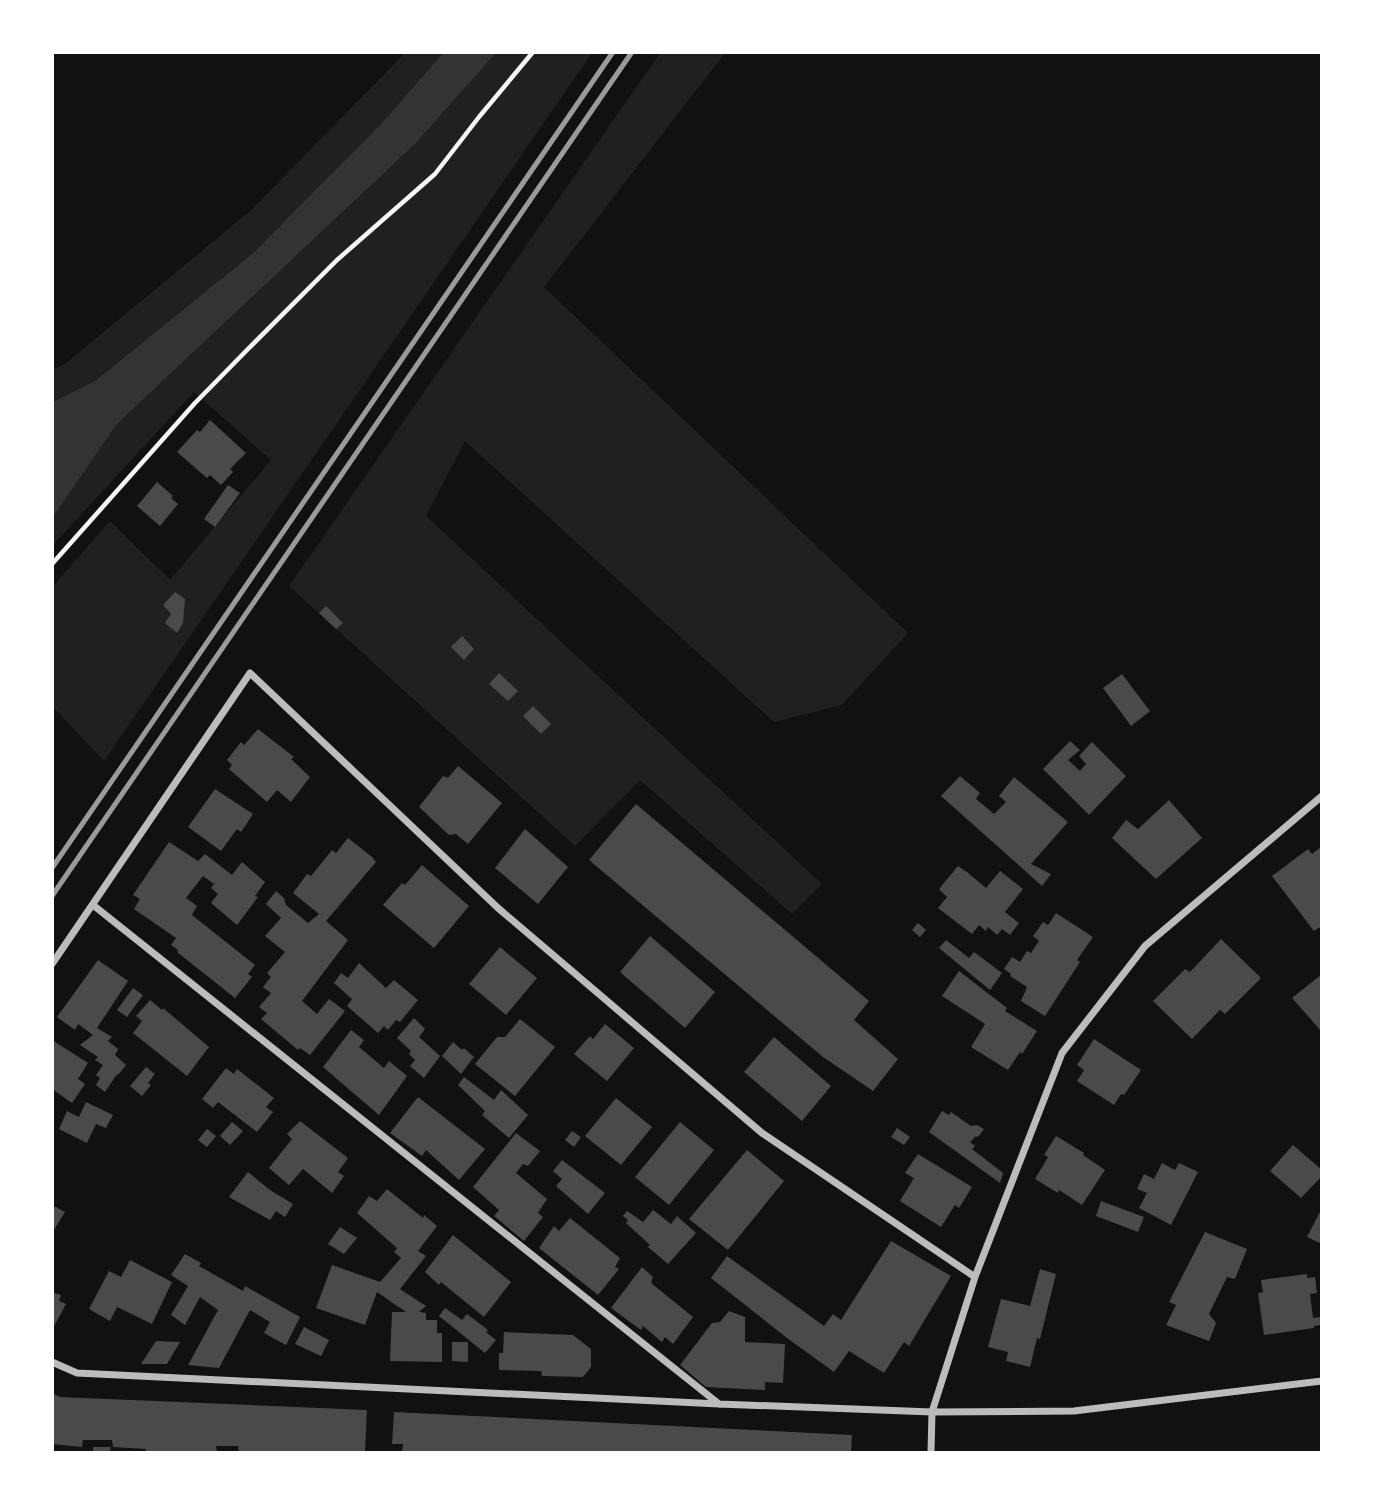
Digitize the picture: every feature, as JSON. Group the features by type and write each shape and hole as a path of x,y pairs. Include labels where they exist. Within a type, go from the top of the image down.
{"street":[{"path":"52,964 250,673 498,908 762,1133 975,1277"},
{"path":"931,1452 932,1412 975,1277 1062,1053 1145,946 1321,796"},
{"path":"93,905 719,1404"},
{"path":"52,1362 77,1373 932,1412 1074,1410 1321,1381"}],"path":[{"path":"52,564 195,403 246,351 337,260 435,174 533,52"}],"shaded area":[{"path":"405,53 443,53 381,124 252,254 95,381 53,402 53,369 65,364 250,211"},
{"path":"443,53 496,53 416,143 117,424 53,517 53,402 95,381 252,254 381,124"},
{"path":"496,53 592,53 104,761 53,707 53,586 110,521 170,580 271,460 194,392 53,545 53,517 117,424 416,143"},
{"path":"660,53 725,53 544,287 908,633 842,705 774,722 465,441 426,516 822,884 792,914 640,780 575,846 289,586"}],"building":[{"path":"210,420 246,453 230,469 233,472 221,485 210,475 207,478 177,452"},
{"path":"157,482 178,504 160,526 137,506"},
{"path":"228,485 240,493 215,527 204,519"},
{"path":"175,592 185,599 183,623 177,633 165,623 171,614 163,605"},
{"path":"326,606 343,623 336,629 319,613"},
{"path":"462,636 474,649 464,660 451,647"},
{"path":"499,673 518,691 508,701 489,684"},
{"path":"1122,674 1150,711 1131,726 1103,688"},
{"path":"533,706 551,724 541,734 523,716"},
{"path":"258,729 294,757 291,759 310,777 291,802 277,790 267,802 229,769 232,765 227,760 241,742 244,745"},
{"path":"1070,741 1080,750 1068,760 1080,771 1086,764 1079,756 1092,742 1126,776 1089,815 1043,769"},
{"path":"458,766 502,803 468,844 456,834 449,835 419,807 443,776 448,778"},
{"path":"960,776 980,793 976,799 994,814 1006,802 999,796 1014,777 1068,822 1031,864 1051,874 1042,886 941,796"},
{"path":"215,789 253,814 241,832 237,829 221,851 188,827"},
{"path":"1169,800 1202,838 1156,879 1112,838 1126,820 1138,829"},
{"path":"636,804 869,1001 854,1020 898,1059 873,1091 823,1057 589,860"},
{"path":"525,829 568,867 538,904 495,868"},
{"path":"348,838 376,862 326,921 348,940 302,1001 317,1014 329,999 345,1011 310,1055 300,1048 298,1050 261,1019 267,1013 259,1007 271,993 263,987 271,977 267,973 285,952 265,936 281,918 266,904 276,891 284,898 286,905 308,923 319,914 293,893 307,874 311,876 332,850 336,853"},
{"path":"169,842 198,861 205,854 232,875 242,862 265,882 255,896 258,897 237,925 211,903 218,894 211,888 214,884 203,876 186,898 197,906 192,915 255,965 248,974 252,977 235,998 177,952 171,945 176,938 134,909 140,899 133,895"},
{"path":"1322,846 1322,926 1314,931 1272,876 1308,849 1312,854"},
{"path":"422,865 469,906 434,948 383,905"},
{"path":"958,866 986,888 1000,871 1023,889 1005,912 1019,923 1010,935 1002,929 997,935 988,927 986,931 979,925 972,934 938,908 947,897 939,889"},
{"path":"1056,913 1093,937 1045,1016 1021,1001 1027,987 1004,969 1012,957 1020,962 1027,951 1031,953 1039,941 1033,936 1043,922 1048,925"},
{"path":"918,923 926,930 920,937 912,930"},
{"path":"650,936 715,992 685,1028 620,972"},
{"path":"1221,939 1261,978 1225,1014 1220,1010 1192,1039 1153,1001 1185,969 1190,972"},
{"path":"946,940 969,958 974,952 1002,973 990,990 939,948"},
{"path":"500,947 537,978 506,1015 469,984"},
{"path":"98,960 128,981 97,1028 112,1037 108,1041 118,1049 115,1055 126,1065 105,1092 96,1085 100,1078 96,1075 103,1065 95,1060 98,1057 80,1045 93,1035 78,1024 75,1030 57,1017"},
{"path":"359,963 386,988 394,980 418,1000 400,1022 396,1020 388,1030 384,1026 378,1033 347,1006 352,999 334,983 341,973 348,978"},
{"path":"959,971 1007,1008 1005,1011 1037,1031 1008,1070 971,1047 985,1024 942,996"},
{"path":"1322,974 1322,1032 1292,998"},
{"path":"133,988 143,995 127,1017 117,1010"},
{"path":"150,1000 209,1047 187,1076 133,1033 142,1021 136,1016"},
{"path":"414,1018 425,1029 419,1037 440,1056 424,1078 410,1066 415,1060 409,1054 411,1051 397,1038"},
{"path":"520,1019 555,1047 515,1096 475,1064 497,1037 505,1037"},
{"path":"605,1024 634,1048 607,1081 574,1054 590,1036 593,1039"},
{"path":"351,1030 364,1040 359,1047 384,1068 389,1061 407,1076 379,1115 323,1067"},
{"path":"774,1037 831,1086 802,1121 744,1072"},
{"path":"1094,1039 1141,1070 1114,1105 1077,1081 1084,1070 1077,1065"},
{"path":"52,1040 88,1063 78,1079 85,1084 72,1103 52,1089"},
{"path":"453,1042 474,1057 461,1074 442,1056"},
{"path":"146,1067 155,1074 148,1083 151,1085 142,1096 130,1086"},
{"path":"226,1068 234,1074 237,1069 274,1098 266,1107 273,1112 257,1132 218,1102 213,1108 202,1099"},
{"path":"464,1077 494,1100 501,1090 528,1115 509,1138 482,1115 485,1111 458,1085"},
{"path":"418,1097 485,1149 459,1180 426,1150 422,1156 390,1133"},
{"path":"616,1098 652,1127 621,1165 585,1136"},
{"path":"86,1102 113,1115 106,1128 96,1124 87,1143 59,1129 67,1111 79,1117"},
{"path":"942,1111 949,1115 951,1112 971,1126 977,1125 984,1129 970,1142 975,1146 972,1149 1003,1173 1000,1183 929,1132"},
{"path":"300,1121 348,1158 338,1172 344,1176 332,1193 303,1169 289,1185 269,1168 292,1139 287,1134"},
{"path":"232,1122 243,1131 230,1145 220,1136"},
{"path":"680,1122 714,1150 669,1205 635,1177"},
{"path":"897,1128 910,1137 904,1145 891,1137"},
{"path":"207,1129 216,1136 207,1147 198,1140"},
{"path":"572,1131 581,1137 574,1147 565,1140"},
{"path":"516,1133 540,1151 528,1166 523,1164 516,1173 547,1199 538,1213 543,1217 524,1241 494,1216 499,1210 473,1187"},
{"path":"1056,1136 1105,1170 1082,1205 1035,1179 1048,1157 1044,1155"},
{"path":"1293,1145 1322,1170 1322,1176 1301,1198 1270,1171"},
{"path":"747,1150 784,1181 728,1250 689,1219"},
{"path":"918,1154 972,1187 959,1208 955,1205 941,1227 900,1201 914,1178 905,1173"},
{"path":"562,1160 605,1193 588,1214 556,1186 562,1179 553,1171"},
{"path":"1162,1163 1175,1170 1179,1163 1198,1172 1171,1225 1139,1208 1147,1193 1137,1189 1144,1174 1154,1179"},
{"path":"248,1172 293,1204 285,1217 276,1211 270,1220 229,1197"},
{"path":"387,1189 437,1226 418,1251 426,1256 400,1289 426,1306 419,1312 426,1313 426,1320 437,1320 437,1333 442,1333 442,1362 390,1361 392,1312 406,1312 377,1292 365,1325 316,1308 332,1265 380,1282 401,1258 394,1252 397,1248 357,1213 369,1196 377,1201"},
{"path":"1101,1201 1144,1217 1138,1232 1096,1216"},
{"path":"52,1205 65,1212 52,1233"},
{"path":"1322,1208 1322,1244 1307,1237"},
{"path":"653,1210 671,1224 677,1216 696,1233 668,1264 648,1247 650,1245 626,1223 628,1220 623,1216 627,1211 643,1222"},
{"path":"570,1218 620,1258 615,1267 619,1269 598,1295 539,1248 554,1226 559,1231"},
{"path":"340,1227 357,1238 344,1254 328,1244"},
{"path":"1205,1232 1247,1249 1235,1279 1227,1277 1209,1314 1216,1323 1209,1341 1166,1325 1176,1305 1169,1302"},
{"path":"453,1235 511,1282 484,1317 425,1272"},
{"path":"891,1241 951,1276 909,1346 904,1342 884,1373 849,1351 834,1372 711,1278 727,1256 824,1326 833,1314 841,1320"},
{"path":"185,1254 201,1263 199,1266 243,1291 245,1286 300,1317 286,1345 264,1333 270,1322 250,1310 219,1368 188,1365 218,1310 200,1297 185,1325 171,1315 188,1286 171,1275"},
{"path":"130,1260 172,1282 152,1324 117,1307 110,1321 89,1309 109,1271 121,1277"},
{"path":"642,1267 653,1277 651,1283 693,1317 673,1344 665,1337 662,1342 643,1326 641,1330 611,1308"},
{"path":"1040,1269 1056,1274 1030,1367 1006,1361 1008,1352 988,1347 1001,1299 1030,1306"},
{"path":"1307,1274 1307,1278 1315,1277 1317,1293 1310,1294 1313,1318 1320,1317 1321,1325 1264,1335 1258,1293 1263,1292 1261,1280"},
{"path":"52,1292 61,1295 59,1301 66,1304 52,1330"},
{"path":"445,1308 462,1320 467,1314 488,1330 486,1332 496,1340 485,1353 439,1316"},
{"path":"729,1311 745,1317 745,1342 785,1344 783,1383 765,1382 765,1390 706,1387 680,1365 712,1323 720,1322"},
{"path":"304,1327 329,1340 321,1356 295,1344"},
{"path":"504,1332 573,1335 591,1349 591,1367 583,1377 542,1376 541,1371 499,1370 499,1353 503,1353"},
{"path":"156,1341 180,1342 167,1364 141,1364"},
{"path":"452,1342 468,1342 468,1362 452,1361"},
{"path":"52,1393 60,1397 367,1410 365,1452 239,1452 238,1446 216,1446 217,1452 145,1452 146,1449 113,1447 112,1440 83,1440 82,1447 52,1444"},
{"path":"394,1412 852,1435 851,1452 402,1452 403,1444 392,1444"},
{"path":"93,1447 111,1447 110,1452 93,1452"}],"railway":[{"path":"52,868 613,52"},
{"path":"52,896 632,52"}]}
